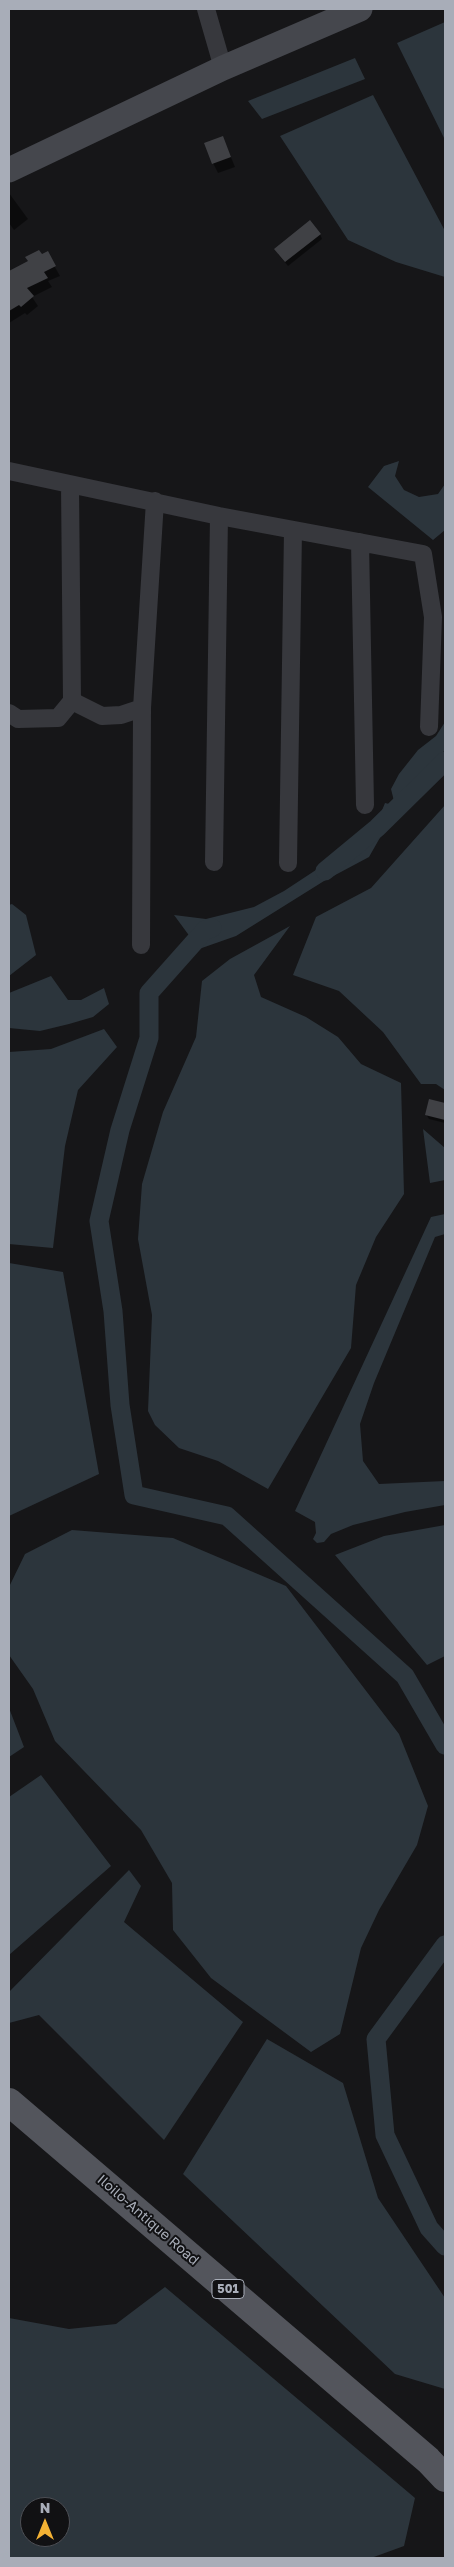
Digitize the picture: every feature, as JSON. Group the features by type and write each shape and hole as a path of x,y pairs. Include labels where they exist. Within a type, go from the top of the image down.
{"main road":[{"path":"9,170 223,68 360,9"},
{"name":"Iloilo-Antique Road","path":"9,2102 413,2447 445,2478"}],"street":[{"path":"206,9 223,68"},
{"path":"9,472 219,516 423,554 433,617 429,727"},
{"path":"9,713 18,719 58,718 72,701 70,485"},
{"path":"141,945 142,708 154,501"},
{"path":"214,862 219,516"},
{"path":"288,863 293,530"},
{"path":"360,542 365,805"},
{"path":"72,701 102,716 121,715 142,708"}],"shaded area":[{"path":"445,22 445,140 397,43"},
{"path":"355,58 365,79 262,119 248,101"},
{"path":"373,95 445,231 445,277 396,262 348,240 280,136"},
{"path":"399,461 395,476 404,490 419,497 438,494 445,484 445,530 433,540 368,487 384,466"},
{"path":"445,722 445,750 408,790 394,801 391,789 399,774 418,750 436,736"},
{"path":"385,803 398,806 369,857 324,881 236,936 199,949 174,915 206,919 254,907 284,891 322,866 363,846 374,830"},
{"path":"445,805 445,1090 436,1084 421,1084 383,1032 339,991 293,975 316,917 371,888"},
{"path":"12,904 26,915 36,955 9,976 9,905"},
{"path":"290,926 254,975 261,997 306,1017 338,1037 361,1064 401,1083 404,1194 376,1237 356,1285 351,1348 268,1489 218,1461 179,1448 155,1425 148,1411 152,1315 138,1239 142,1184 163,1112 196,1037 202,981 230,959"},
{"path":"51,976 68,1000 81,1000 104,988 109,1004 93,1017 40,1031 9,1028 9,993"},
{"path":"104,1029 117,1047 78,1090 65,1146 53,1248 9,1244 9,1052 51,1049"},
{"path":"423,1129 445,1148 445,1180 430,1183"},
{"path":"445,1214 445,1234 435,1237 374,1383 360,1424 363,1461 379,1484 445,1481 445,1505 405,1512 353,1525 331,1534 324,1542 317,1543 313,1539 316,1533 315,1522 295,1511 431,1217"},
{"path":"9,1263 63,1272 99,1474 9,1516"},
{"path":"445,1525 445,1656 427,1665 335,1555 384,1536"},
{"path":"72,1530 173,1538 286,1586 399,1734 428,1806 417,1845 379,1910 361,1948 340,2034 311,2052 211,1978 173,1930 172,1883 141,1830 55,1741 33,1689 9,1655 9,1587 25,1554"},
{"path":"9,1708 24,1747 9,1757"},
{"path":"41,1775 111,1866 9,1955 9,1797"},
{"path":"129,1870 141,1886 124,1922 243,2022 164,2140 39,2015 9,2023 9,1992"},
{"path":"267,2039 343,2083 378,2198 445,2298 445,2389 395,2374 183,2174"},
{"path":"165,2287 415,2498 404,2546 371,2558 9,2558 9,2318 69,2329 116,2324"}],"building":[{"path":"223,136 231,157 212,164 204,143"},
{"path":"310,220 321,234 285,262 274,249"},
{"path":"39,250 42,254 48,251 56,266 44,272 48,278 27,288 34,296 21,307 19,305 9,311 9,271 28,261 25,257"},
{"path":"429,1099 445,1103 445,1120 425,1115"}],"waterway":[{"path":"325,871 377,828 445,761"},
{"path":"212,928 205,930 149,993 149,1038 120,1130 99,1221 113,1311 120,1405 134,1495 227,1516 405,1676 445,1745"},
{"path":"445,1945 376,2039 385,2135 429,2228 445,2246"}]}
